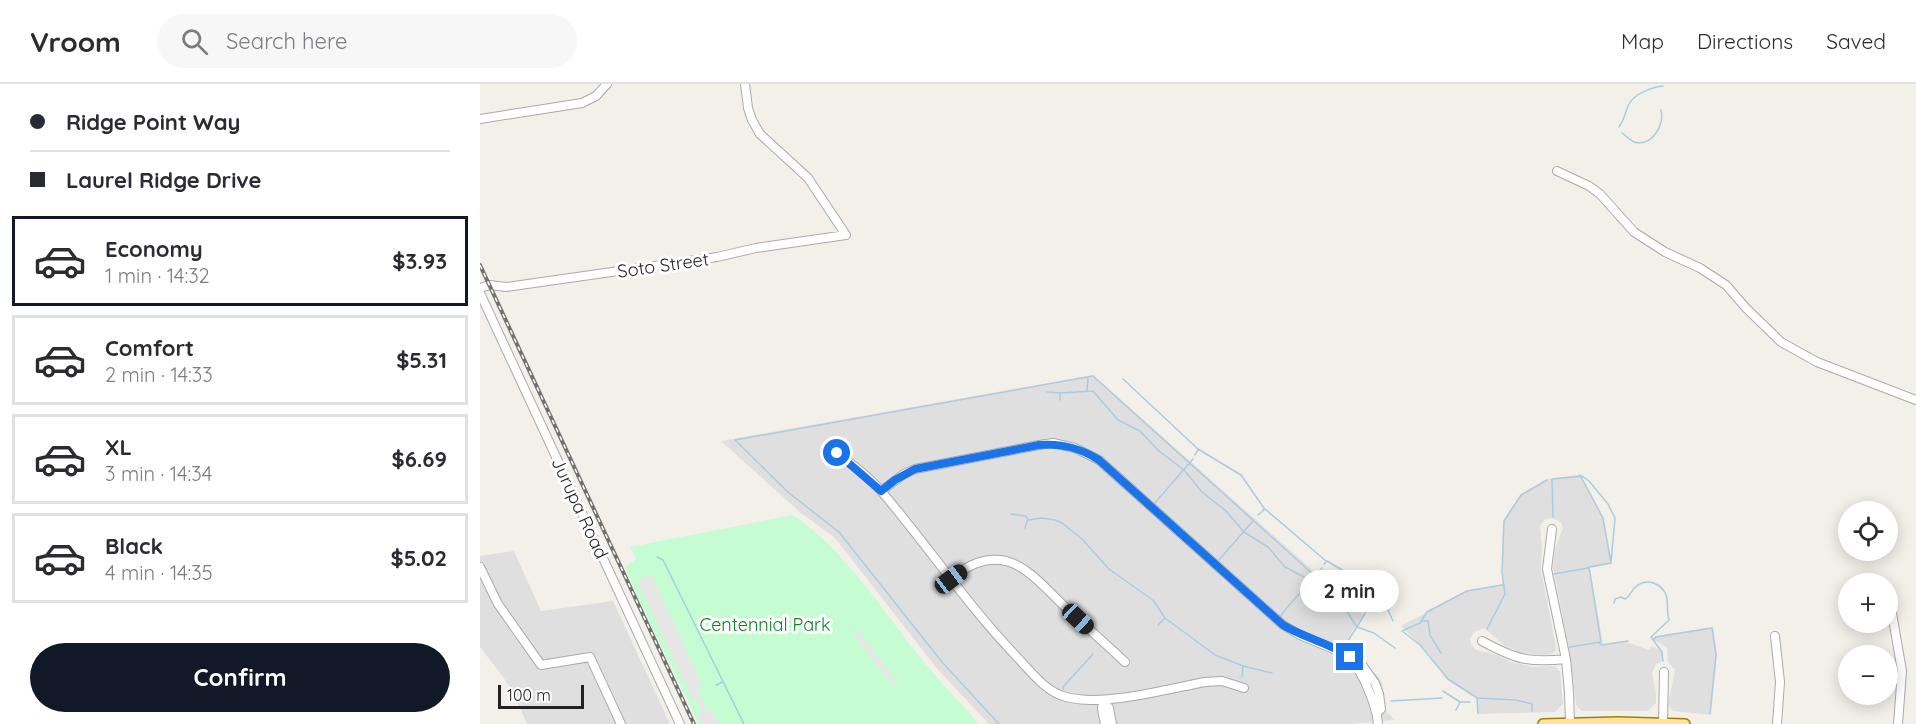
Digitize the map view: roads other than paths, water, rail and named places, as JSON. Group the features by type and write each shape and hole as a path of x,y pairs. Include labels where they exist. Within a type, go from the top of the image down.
{"main road":[{"path":"1543,724 1618,722 1685,724"}],"street":[{"path":"480,119 582,103 596,96 607,84"},
{"name":"Soto Street","path":"480,290 490,285 506,286 717,257 756,248 846,235 808,178 760,135 748,108 746,84"},
{"path":"1557,171 1594,190 1634,232 1665,252 1700,268 1726,285 1781,342 1817,362 1916,399"},
{"name":"Jurupa Road","path":"480,290 680,724"},
{"path":"480,315 489,312"},
{"path":"881,491 904,474 927,466 1053,443 1075,448 1099,460 1283,625 1300,635 1343,653 1356,664 1362,665 1378,688 1381,709 1377,713"},
{"path":"837,453 881,491 987,624 1046,686 1065,697 1090,701 1103,700 1222,681 1244,688"},
{"path":"1552,528 1547,569 1566,659 1570,723"},
{"path":"951,579 968,566 982,561 999,560 1013,564 1031,576 1125,662"},
{"path":"480,567 483,584 542,665 590,657 621,724"},
{"path":"1895,633 1902,671 1898,724"},
{"path":"1775,636 1780,682 1777,724"},
{"path":"1482,641 1518,659 1542,661 1566,659"},
{"path":"1356,664 1357,670 1366,683 1377,713 1378,724"},
{"path":"1663,723 1664,672"},
{"path":"1366,683 1373,678"},
{"path":"1103,700 1105,724"},
{"path":"1103,700 1109,708 1112,724"}],"waterway":[{"path":"1619,127 1631,100 1649,89 1663,86"},
{"path":"1622,133 1634,142 1640,143 1652,138 1661,122 1661,110"},
{"path":"999,724 942,662 839,532 789,493 735,440 1093,376 1315,576 1322,568"},
{"path":"1087,391 1088,378"},
{"path":"1123,379 1198,449 1241,475 1264,508 1263,510"},
{"path":"1047,392 1093,391 1118,420 1140,431 1159,451 1184,470 1202,492 1226,511 1244,532 1268,547 1285,567 1304,577"},
{"path":"1060,394 1060,400"},
{"path":"1195,455 1198,450"},
{"path":"1154,504 1193,459"},
{"path":"1570,647 1601,642 1589,567 1611,563 1603,518 1580,475"},
{"path":"1553,517 1552,479 1582,476 1589,481 1608,504 1615,518 1611,562"},
{"path":"1487,629 1505,594 1502,572 1504,521 1521,495 1547,480"},
{"path":"1258,515 1265,509 1326,561"},
{"path":"1011,514 1026,516 1028,520 1042,518 1062,523 1082,539 1109,569 1154,601 1165,618 1215,655 1243,666"},
{"path":"1025,528 1027,521"},
{"path":"1218,561 1253,521"},
{"path":"657,557 663,560 744,724"},
{"path":"1324,564 1327,561 1359,580"},
{"path":"1554,574 1588,568"},
{"path":"1313,578 1319,575 1357,600"},
{"path":"1280,617 1313,578 1342,604 1357,627 1367,610 1363,593"},
{"path":"1614,603 1615,599 1627,598 1636,587 1646,582 1654,583 1664,591 1669,620 1651,637 1662,652 1663,661"},
{"path":"1504,586 1467,591 1427,612 1420,623 1402,631 1420,645 1448,679 1477,698 1516,700 1532,704 1532,711"},
{"path":"1368,588 1382,597 1393,621"},
{"path":"1158,625 1164,619"},
{"path":"1422,621 1428,621 1430,635 1441,653"},
{"path":"1343,648 1357,627 1374,633 1395,648"},
{"path":"1654,639 1712,628 1716,655 1710,713"},
{"path":"1599,643 1602,645 1628,641"},
{"path":"1063,690 1063,687 1093,654"},
{"path":"1242,677 1243,666 1272,673"},
{"path":"716,685 723,682"},
{"path":"1443,691 1460,702 1456,710"},
{"path":"1391,701 1442,698"},
{"path":"1477,699 1478,713"},
{"path":"1460,702 1470,702"}],"railway":[{"path":"480,265 694,724"}],"park label":[{"name":"Centennial Park","path":"765,624"}]}
